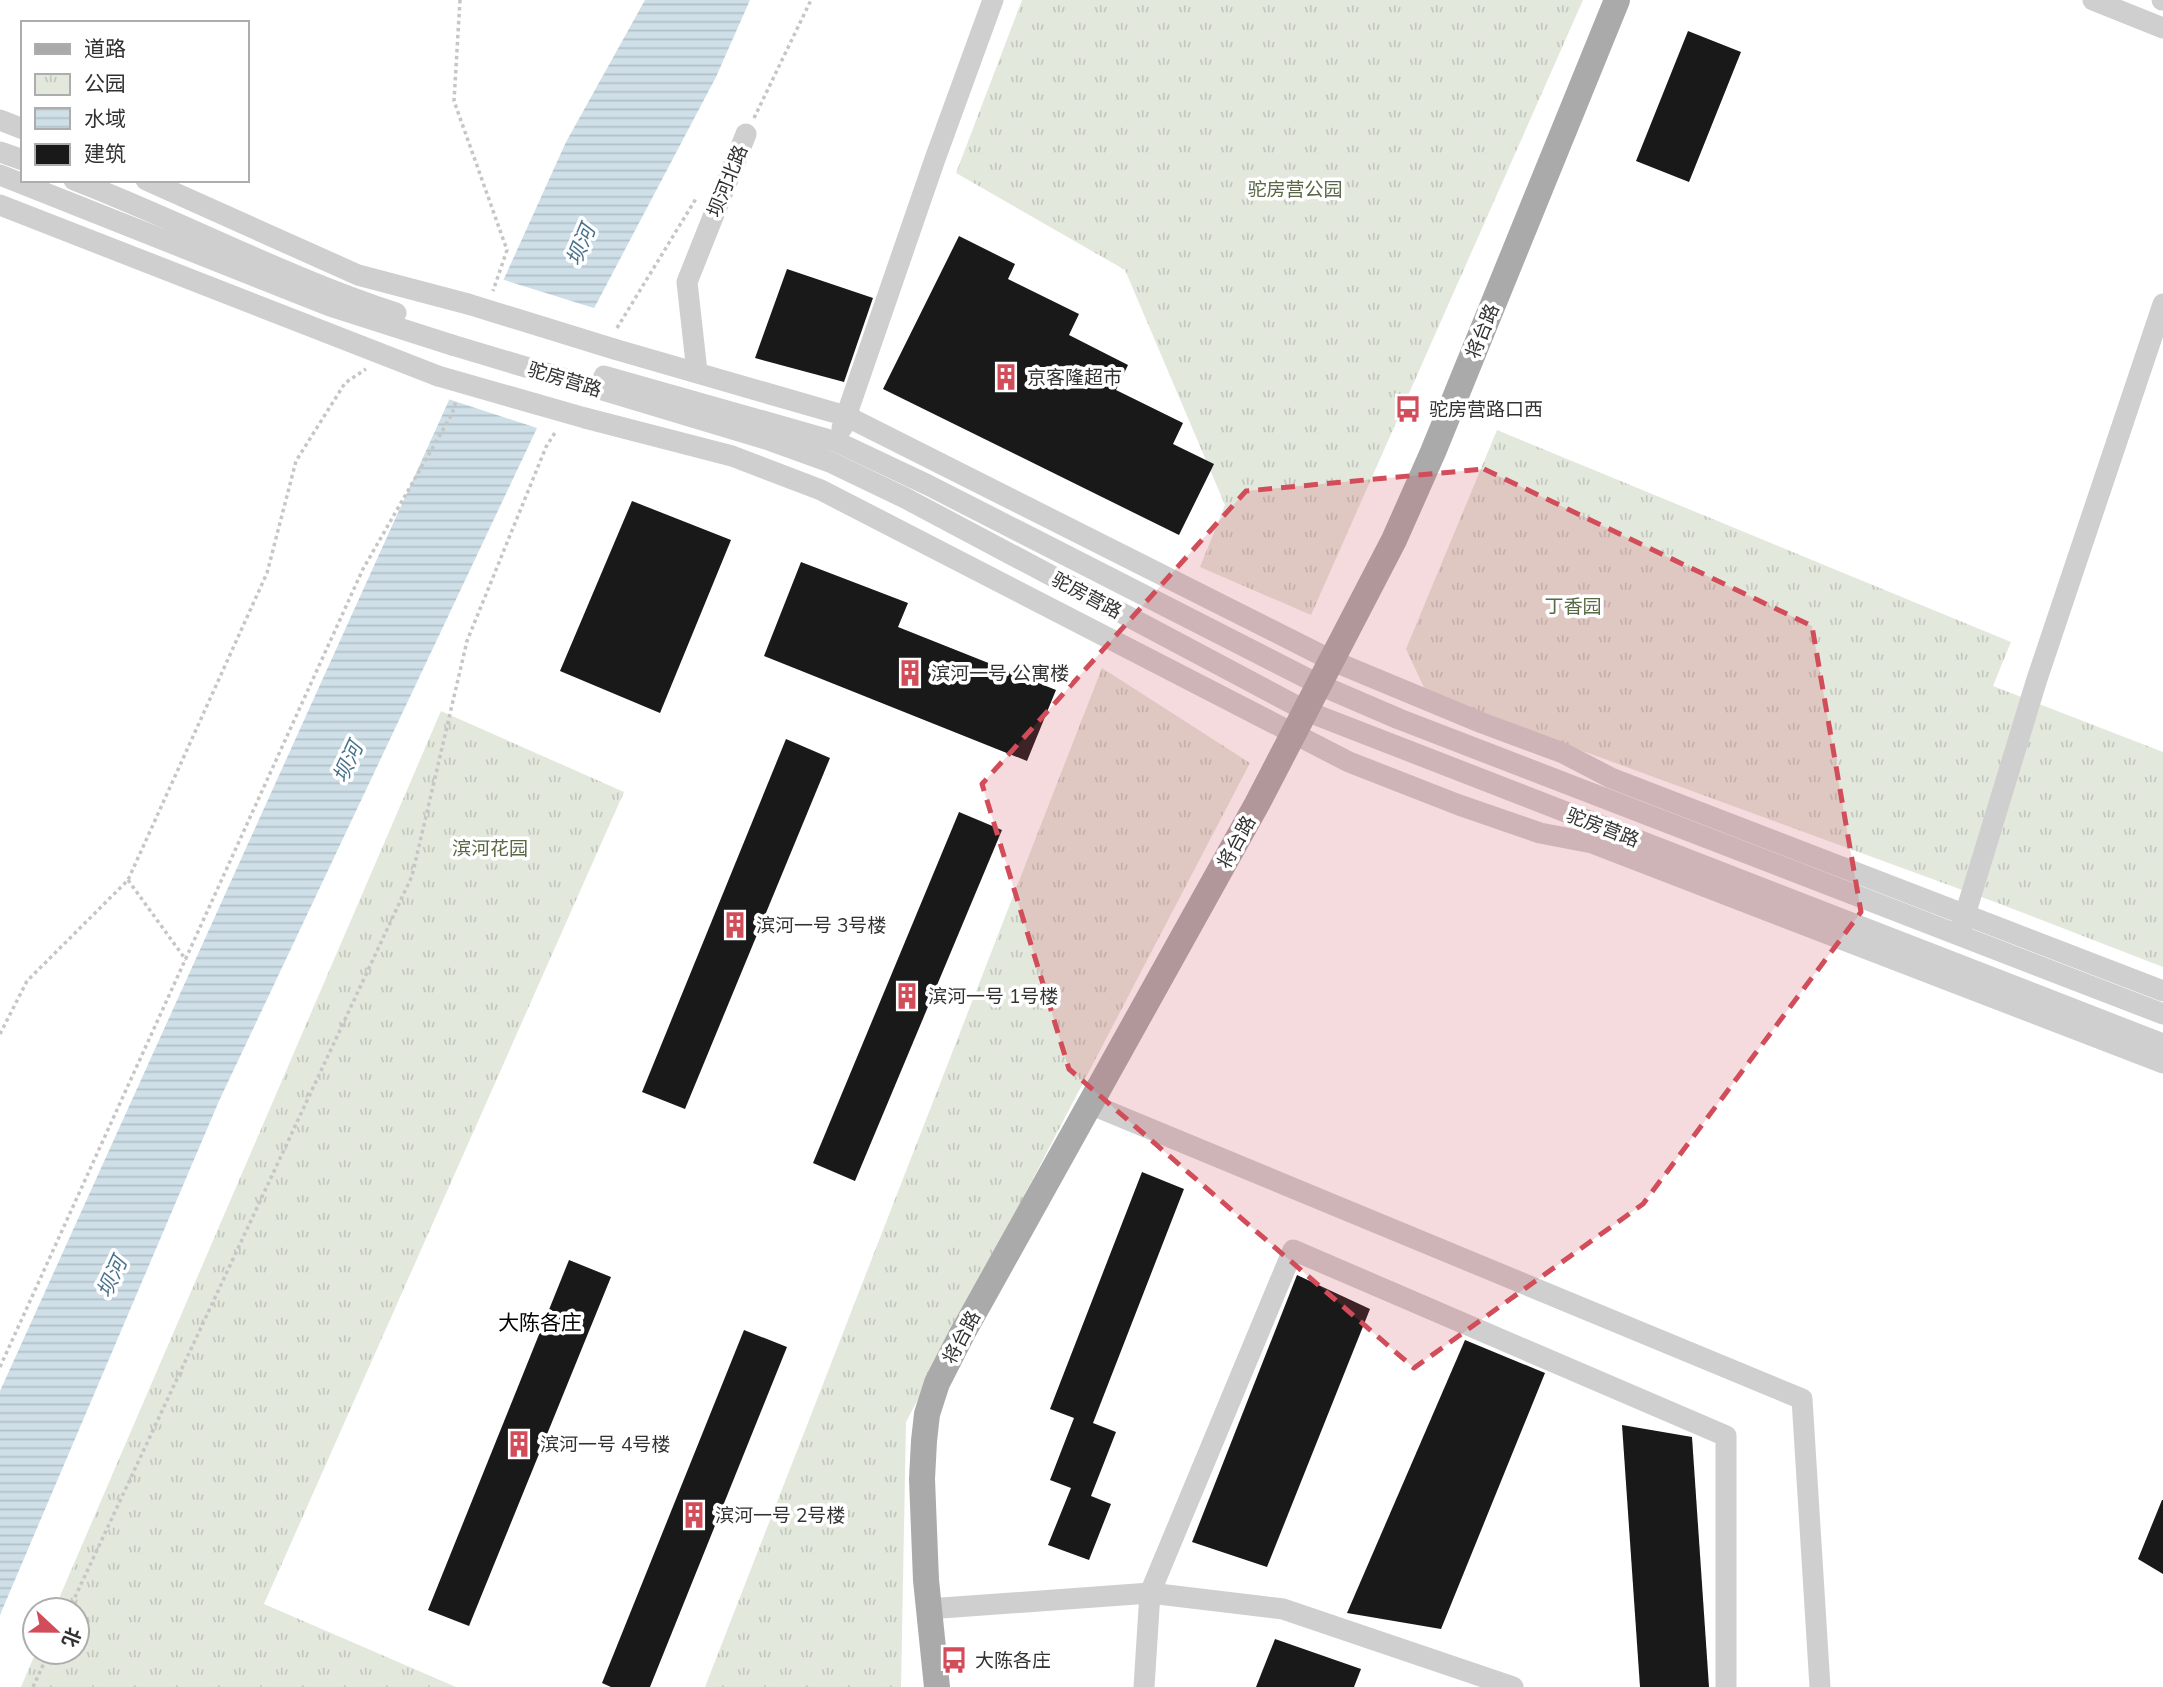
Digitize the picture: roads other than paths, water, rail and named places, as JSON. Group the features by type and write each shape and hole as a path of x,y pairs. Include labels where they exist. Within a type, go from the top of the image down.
{"main road":[{"name":"将台路","path":"937,1687 928,1609 922,1479 927,1413 937,1383 1257,804 1394,540 1617,0"}],"street":[{"path":"821,490 993,0"},
{"path":"2092,0 2163,28"},
{"path":"0,121 21,128"},
{"name":"坝河北路","path":"697,372 687,282 746,134"},
{"path":"0,152 21,159"},
{"name":"驼房营路","path":"0,175 330,306 602,382 834,452 928,485 1320,685 1399,719 2163,1014"},
{"name":"驼房营路","path":"80,182 320,286 455,339"},
{"path":"150,182 358,275 615,339 697,372 846,416 1333,661 1482,723 1563,753 1611,778 2163,991"},
{"path":"0,205 438,376 732,456 821,490 1300,723 1349,762 1540,833 1592,843 2163,1063"},
{"path":"1959,935 2037,679 2163,304"},
{"name":"驼房营路","path":"834,452 905,498 1300,723 2163,1044"},
{"path":"1090,1104 1802,1399 1820,1687"},
{"path":"1144,1687 1150,1593 1293,1250 1726,1436 1726,1687"},
{"path":"928,1609 1150,1593 1283,1609 1513,1687"}],"water":[{"name":"坝河","path":"645,0 750,0 716,77 590,316 219,1101 0,1615 0,1391 566,142"}],"place":[{"name":"京客隆超市","path":"1006,377"},
{"name":"驼房营路口西","path":"1408,409"},
{"name":"滨河一号 公寓楼","path":"910,673"},
{"name":"滨河一号 3号楼","path":"735,925"},
{"name":"滨河一号 1号楼","path":"907,996"},
{"name":"滨河一号 4号楼","path":"519,1444"},
{"name":"滨河一号 2号楼","path":"694,1515"},
{"name":"大陈各庄","path":"954,1660"}],"district":[{"name":"大陈各庄","path":"540,1322"}],"park label":[{"name":"驼房营公园","path":"1295,189"},
{"name":"丁香园","path":"1573,606"},
{"name":"滨河花园","path":"490,848"}]}
